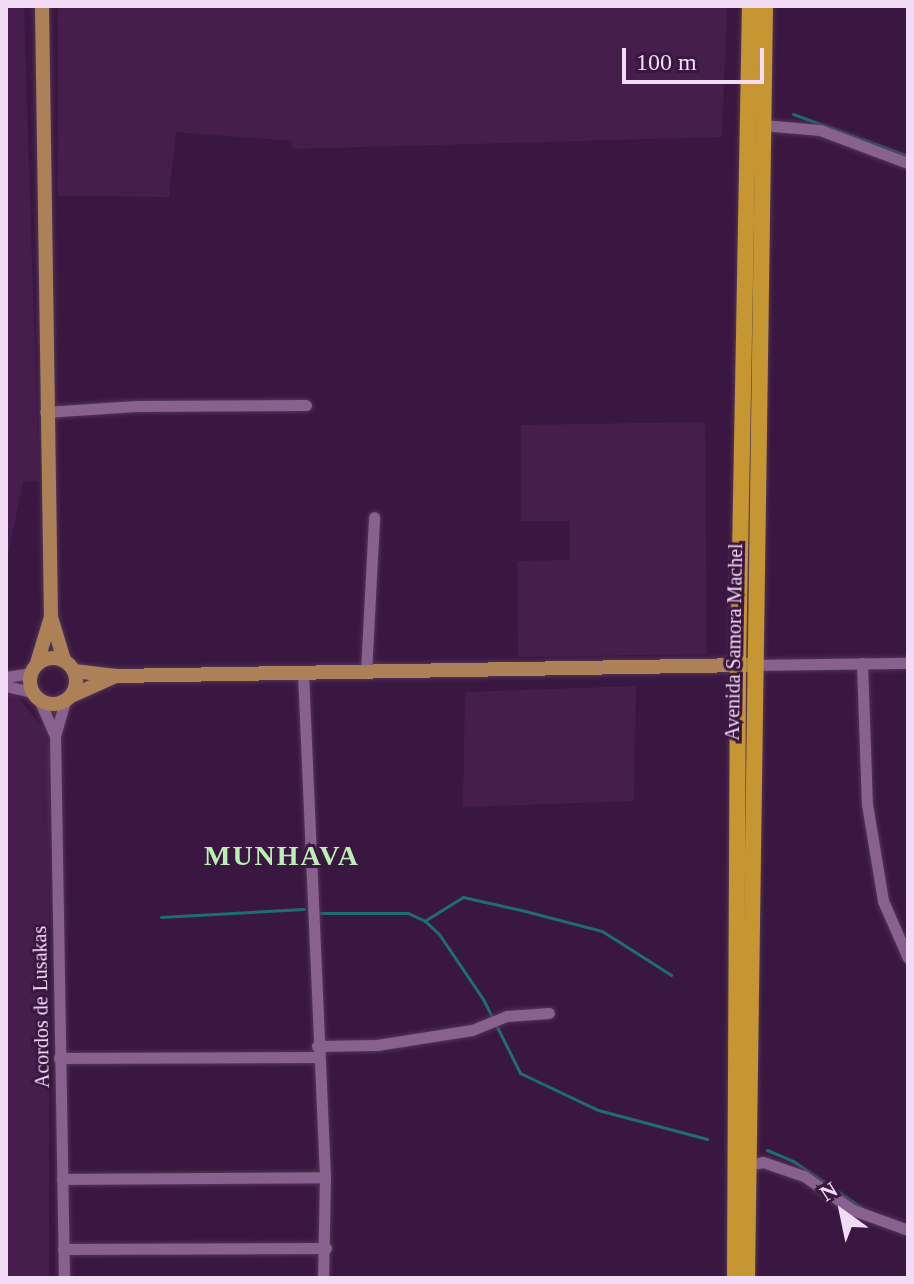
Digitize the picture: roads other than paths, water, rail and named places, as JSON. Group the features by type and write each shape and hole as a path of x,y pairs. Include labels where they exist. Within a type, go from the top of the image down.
{"highway":[{"name":"Avenida Samora Machel","path":"735,1278 738,665 750,6"},
{"name":"Avenida Samora Machel","path":"747,1278 757,665 753,637 765,6"}],"main road":[{"path":"42,6 45,412 51,617 69,666 68,698"},
{"path":"51,617 34,668 36,696 52,704 116,676"},
{"path":"34,668 50,658 69,666 116,676 757,665"}],"street":[{"path":"762,125 820,130 908,163"},
{"path":"45,412 136,406 306,405"},
{"path":"366,672 374,517"},
{"path":"862,663 861,760 867,804 883,901 908,958"},
{"path":"757,665 908,663"},
{"path":"6,677 34,668"},
{"path":"303,673 317,1051 325,1177 326,1248 323,1278"},
{"path":"6,686 36,696 55,736"},
{"path":"55,736 68,698"},
{"name":"Acordos de Lusakas","path":"55,736 64,1278"},
{"path":"59,1058 317,1051 472,1030 507,1016 549,1013"},
{"path":"748,1165 763,1162 804,1176 853,1210 908,1230"},
{"path":"62,1179 325,1177"},
{"path":"63,1249 326,1248"}],"waterway":[{"path":"793,114 908,156"},
{"path":"426,920 463,897 602,931 671,975"},
{"path":"161,917 304,909"},
{"path":"319,913 408,913 425,921 439,934 483,999 520,1073 598,1110 707,1139"},
{"path":"767,1150 793,1161 862,1208"}],"district":[{"name":"MUNHAVA","path":"282,856"}]}
